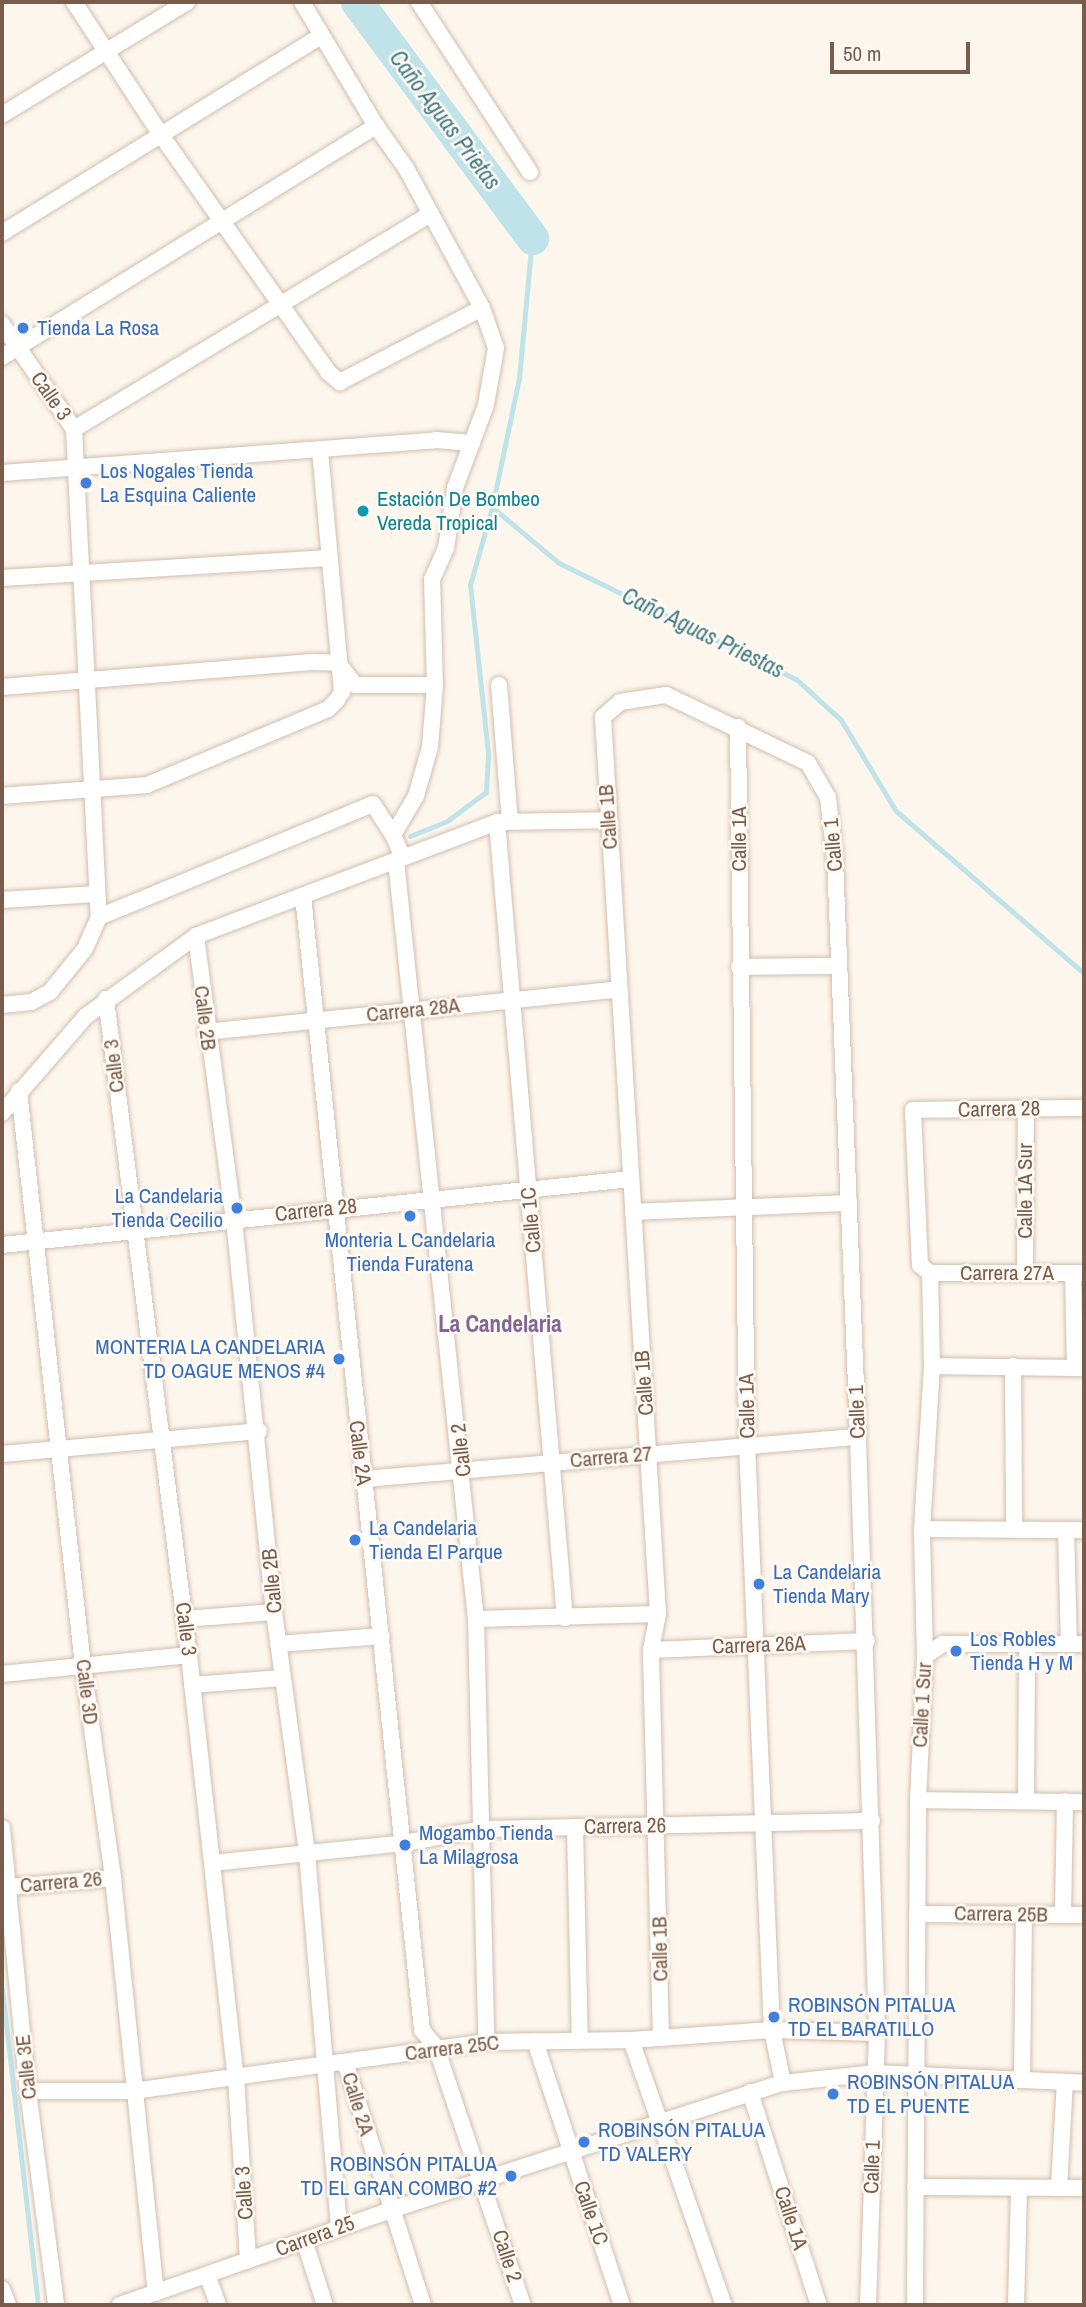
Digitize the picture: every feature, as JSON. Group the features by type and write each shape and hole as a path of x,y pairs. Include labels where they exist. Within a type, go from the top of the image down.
{"street":[{"path":"74,2 162,135 284,305 328,372 340,382 353,379 482,308"},
{"path":"2,115 187,2"},
{"path":"302,2 376,126 406,168 482,308 496,348 486,405 455,488 446,548 432,579 435,685 427,766 393,835"},
{"path":"419,2 530,172"},
{"path":"2,233 322,35"},
{"path":"2,357 223,218 376,126"},
{"path":"74,429 284,305 431,214"},
{"name":"Calle 3","path":"2,324 74,429 78,571 87,682 99,918"},
{"path":"2,473 436,440 472,443"},
{"path":"2,796 147,785 328,709 342,692 320,450"},
{"path":"2,578 78,571 329,558"},
{"path":"338,663 355,685 435,685"},
{"path":"2,687 338,663"},
{"name":"Calle 1C","path":"499,685 512,1000 565,1618"},
{"name":"Calle 1","path":"603,729 603,717 620,702 666,695 738,727 808,763 828,797 839,966 859,1437 879,2073 868,2305"},
{"name":"Calle 1A","path":"738,727 747,1444 772,2030 783,2083"},
{"name":"Calle 1B","path":"603,729 658,1614 651,1650 659,1826 661,2037"},
{"path":"2,1004 31,1002 50,992 84,950 99,918 373,804 393,835"},
{"path":"2,1113 19,1091 106,999 196,936 503,822 609,820"},
{"name":"Calle 2","path":"393,835 401,853 396,861 410,1011 435,1197 476,1619 486,2042"},
{"path":"2,900 96,894"},
{"name":"Calle 2A","path":"303,897 422,2030 436,2047"},
{"name":"Calle 2B","path":"196,936 206,1032 234,1219 259,1431 274,1612 307,1854 338,2227"},
{"path":"739,967 839,966"},
{"name":"Carrera 28A","path":"206,1032 619,989"},
{"name":"Calle 3","path":"106,999 185,1619 236,2078 248,2261"},
{"name":"Calle 3D","path":"19,1091 61,1448 83,1666 113,1878 132,2091 156,2293"},
{"name":"Carrera 28","path":"913,1110 1084,1108"},
{"name":"Calle 1A Sur","path":"1025,1273 1026,1109"},
{"name":"Calle 1 Sur","path":"913,1110 920,1265 930,1273 932,1366 922,1529 925,1656 918,1800 917,1914 908,2075 915,2187 915,2305"},
{"name":"Carrera 28","path":"2,1245 435,1197 631,1179"},
{"path":"633,1212 849,1203"},
{"name":"Carrera 27A","path":"930,1273 1078,1273"},
{"path":"932,1366 1080,1368 1078,1273"},
{"path":"1013,1366 1014,1529"},
{"path":"2,1454 259,1431"},
{"name":"Carrera 27","path":"364,1479 747,1444 859,1437"},
{"path":"922,1529 1084,1530"},
{"path":"925,1656 943,1644 1077,1644 1066,1530"},
{"path":"185,1619 274,1612"},
{"path":"476,1619 658,1614"},
{"path":"278,1644 382,1636"},
{"name":"Carrera 26A","path":"651,1650 867,1641"},
{"path":"1026,1801 1027,1644"},
{"path":"2,1674 189,1655"},
{"path":"192,1685 282,1678"},
{"path":"918,1800 1084,1802"},
{"path":"1063,1915 1065,1801"},
{"name":"Carrera 26","path":"212,1863 404,1843 482,1829 872,1821"},
{"path":"575,1827 580,2040"},
{"name":"Calle 3E","path":"2,1828 28,2091 56,2305"},
{"name":"Carrera 26","path":"9,1887 113,1878"},
{"name":"Carrera 25B","path":"917,1914 1084,1915"},
{"path":"1022,2080 1024,1915"},
{"name":"Carrera 25C","path":"28,2091 132,2091 486,2042 631,2040 772,2030 877,2033"},
{"path":"631,2040 724,2305"},
{"name":"Calle 1C","path":"535,2041 622,2305"},
{"name":"Calle 2","path":"436,2047 483,2179 523,2305"},
{"name":"Calle 2A","path":"345,2062 423,2305"},
{"name":"Carrera 25","path":"123,2305 208,2277 338,2227 783,2083 879,2073 1084,2083"},
{"path":"1059,2188 1065,2082"},
{"name":"Calle 1A","path":"750,2092 819,2305"},
{"path":"915,2187 1084,2188"},
{"path":"1016,2305 1019,2188"},
{"path":"304,2240 325,2305"},
{"path":"208,2277 218,2305"},
{"path":"2,2289 8,2305"}],"waterway":[{"name":"Caño Aguas Prietas","path":"357,2 532,238"},
{"name":"Caño Aguas Priestas","path":"532,238 519,378 492,507 559,563 796,679 841,720 896,811 1084,973"},
{"path":"410,836 447,821 486,792 488,753 470,585 492,507"},
{"path":"2,1989 38,2305"}],"place":[{"name":"Tienda La Rosa","path":"23,328"},
{"name":"Los Nogales Tienda La Esquina Caliente","path":"86,483"},
{"name":"Estación De Bombeo Vereda Tropical","path":"363,511"},
{"name":"La Candelaria Tienda Cecilio","path":"237,1208"},
{"name":"Monteria L Candelaria Tienda Furatena","path":"410,1216"},
{"name":"MONTERIA LA CANDELARIA TD OAGUE MENOS #4","path":"339,1359"},
{"name":"La Candelaria Tienda El Parque","path":"355,1540"},
{"name":"La Candelaria Tienda Mary","path":"759,1584"},
{"name":"Los Robles Tienda H y M","path":"956,1651"},
{"name":"Mogambo Tienda La Milagrosa","path":"405,1845"},
{"name":"ROBINSÓN PITALUA TD EL BARATILLO","path":"774,2017"},
{"name":"ROBINSÓN PITALUA TD EL PUENTE","path":"833,2094"},
{"name":"ROBINSÓN PITALUA TD VALERY","path":"584,2142"},
{"name":"ROBINSÓN PITALUA TD EL GRAN COMBO #2","path":"511,2176"}],"district":[{"name":"La Candelaria","path":"500,1324"}]}
